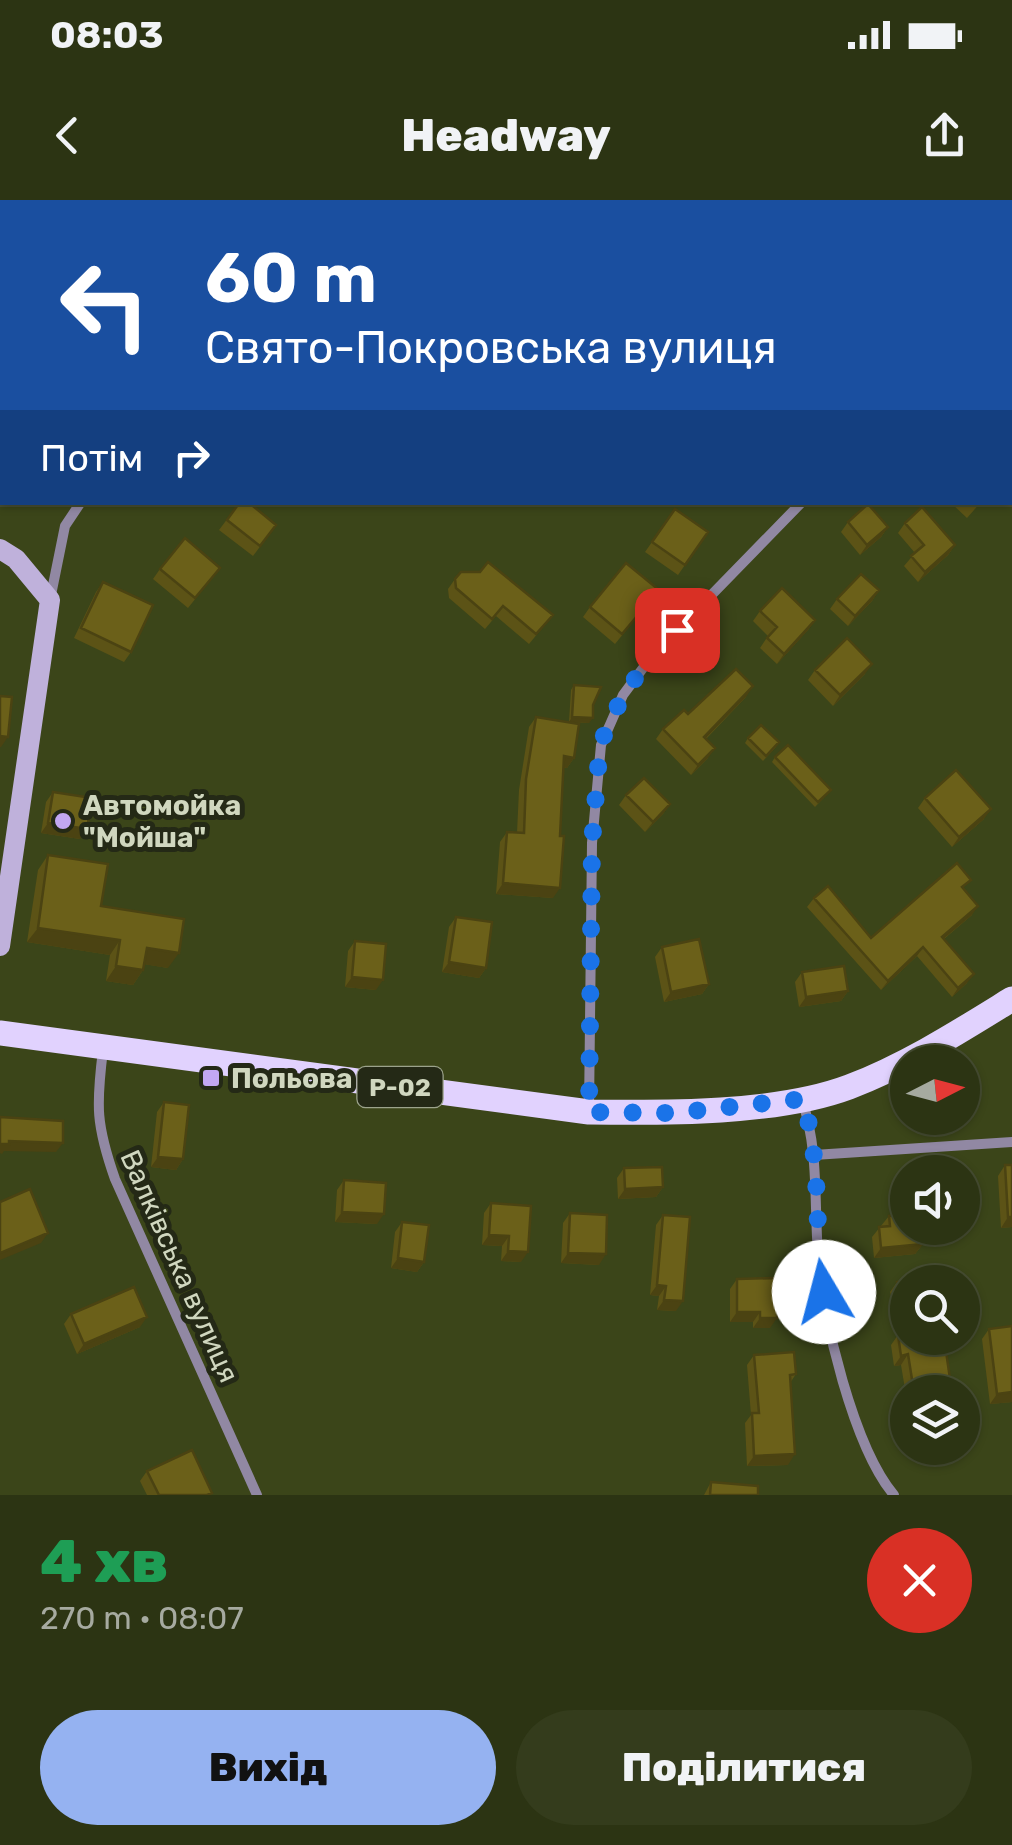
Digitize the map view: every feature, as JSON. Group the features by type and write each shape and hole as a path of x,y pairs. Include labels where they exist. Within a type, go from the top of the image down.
{"main road":[{"name":"Р-02","path":"0,1033 589,1112 674,1113 802,1099 848,1088 920,1055 1012,999"}],"street":[{"path":"0,946 50,600 64,526 80,505"},
{"path":"589,1112 592,843 600,744 623,695 652,656 799,505"},
{"path":"0,548 16,559 50,600"},
{"name":"Валківська вулиця","path":"103,1048 96,1102 99,1135 257,1495"},
{"path":"802,1099 813,1131 818,1258 836,1360 876,1474 894,1495"},
{"path":"814,1155 1012,1142"}],"building":[{"path":"238,505 252,505 276,525 260,546 227,520"},
{"path":"869,505 888,527 867,545 848,522"},
{"path":"922,507 955,545 925,572 911,556 924,545 905,523"},
{"path":"675,509 708,532 685,565 652,542"},
{"path":"185,538 220,568 195,598 160,569"},
{"path":"488,562 553,615 536,634 503,606 492,619 456,588 455,579 461,572 480,572"},
{"path":"626,563 659,590 622,634 590,607"},
{"path":"861,574 879,590 855,616 837,599"},
{"path":"103,582 153,605 131,652 81,628"},
{"path":"782,588 815,620 784,654 767,638 777,627 760,611"},
{"path":"847,638 872,664 840,695 815,670"},
{"path":"736,669 753,686 704,737 715,748 698,765 663,729 684,710 688,714"},
{"path":"574,685 601,687 593,705 593,718 572,717"},
{"path":"0,696 12,697 8,737 0,736"},
{"path":"536,717 579,724 574,758 564,756 560,888 503,883 507,832 524,833 526,779"},
{"path":"761,725 779,742 766,756 748,738"},
{"path":"788,745 831,790 818,802 775,757"},
{"path":"956,770 991,809 959,837 925,798"},
{"path":"644,778 670,804 653,822 626,795"},
{"path":"53,792 92,798 87,829 48,823"},
{"path":"48,855 108,864 101,906 184,919 179,953 147,948 143,970 116,966 120,940 38,928"},
{"path":"957,863 971,880 962,887 978,906 942,937 974,974 958,988 923,947 888,981 814,898 828,886 871,938"},
{"path":"456,917 492,922 486,968 449,962"},
{"path":"699,939 709,984 671,992 662,947"},
{"path":"355,941 386,944 383,980 352,977"},
{"path":"844,966 848,991 806,997 802,972"},
{"path":"164,1102 189,1105 183,1159 158,1157"},
{"path":"0,1117 63,1121 63,1143 0,1144"},
{"path":"1005,1165 1012,1165 1012,1217 1008,1217"},
{"path":"662,1167 663,1187 625,1189 624,1168"},
{"path":"344,1180 386,1183 384,1214 342,1212"},
{"path":"30,1189 48,1233 0,1253 0,1202"},
{"path":"491,1203 531,1206 528,1252 508,1251 509,1236 489,1235"},
{"path":"570,1213 607,1215 606,1254 568,1253"},
{"path":"663,1215 690,1217 683,1301 664,1300 666,1286 657,1285"},
{"path":"402,1222 429,1225 424,1262 398,1258"},
{"path":"890,1226 890,1245 912,1245 881,1248 879,1227"},
{"path":"777,1278 777,1318 760,1318 760,1312 737,1312 737,1279"},
{"path":"134,1287 147,1317 84,1344 71,1314"},
{"path":"1012,1326 1012,1392 997,1394 989,1329"},
{"path":"794,1352 796,1374 790,1375 795,1454 754,1456 752,1413 759,1413 754,1355"},
{"path":"908,1355 947,1355 949,1375 911,1375"},
{"path":"192,1450 212,1493 159,1495 147,1471"},
{"path":"711,1482 758,1486 758,1495 710,1495"}],"place":[{"name":"Автомойка \"Мойша\"","path":"63,821"},
{"name":"Польова","path":"211,1078"}],"route":[{"path":"677,630 623,695 600,744 592,843 589,1112 674,1113 802,1099 813,1131 818,1258 824,1292"}]}
